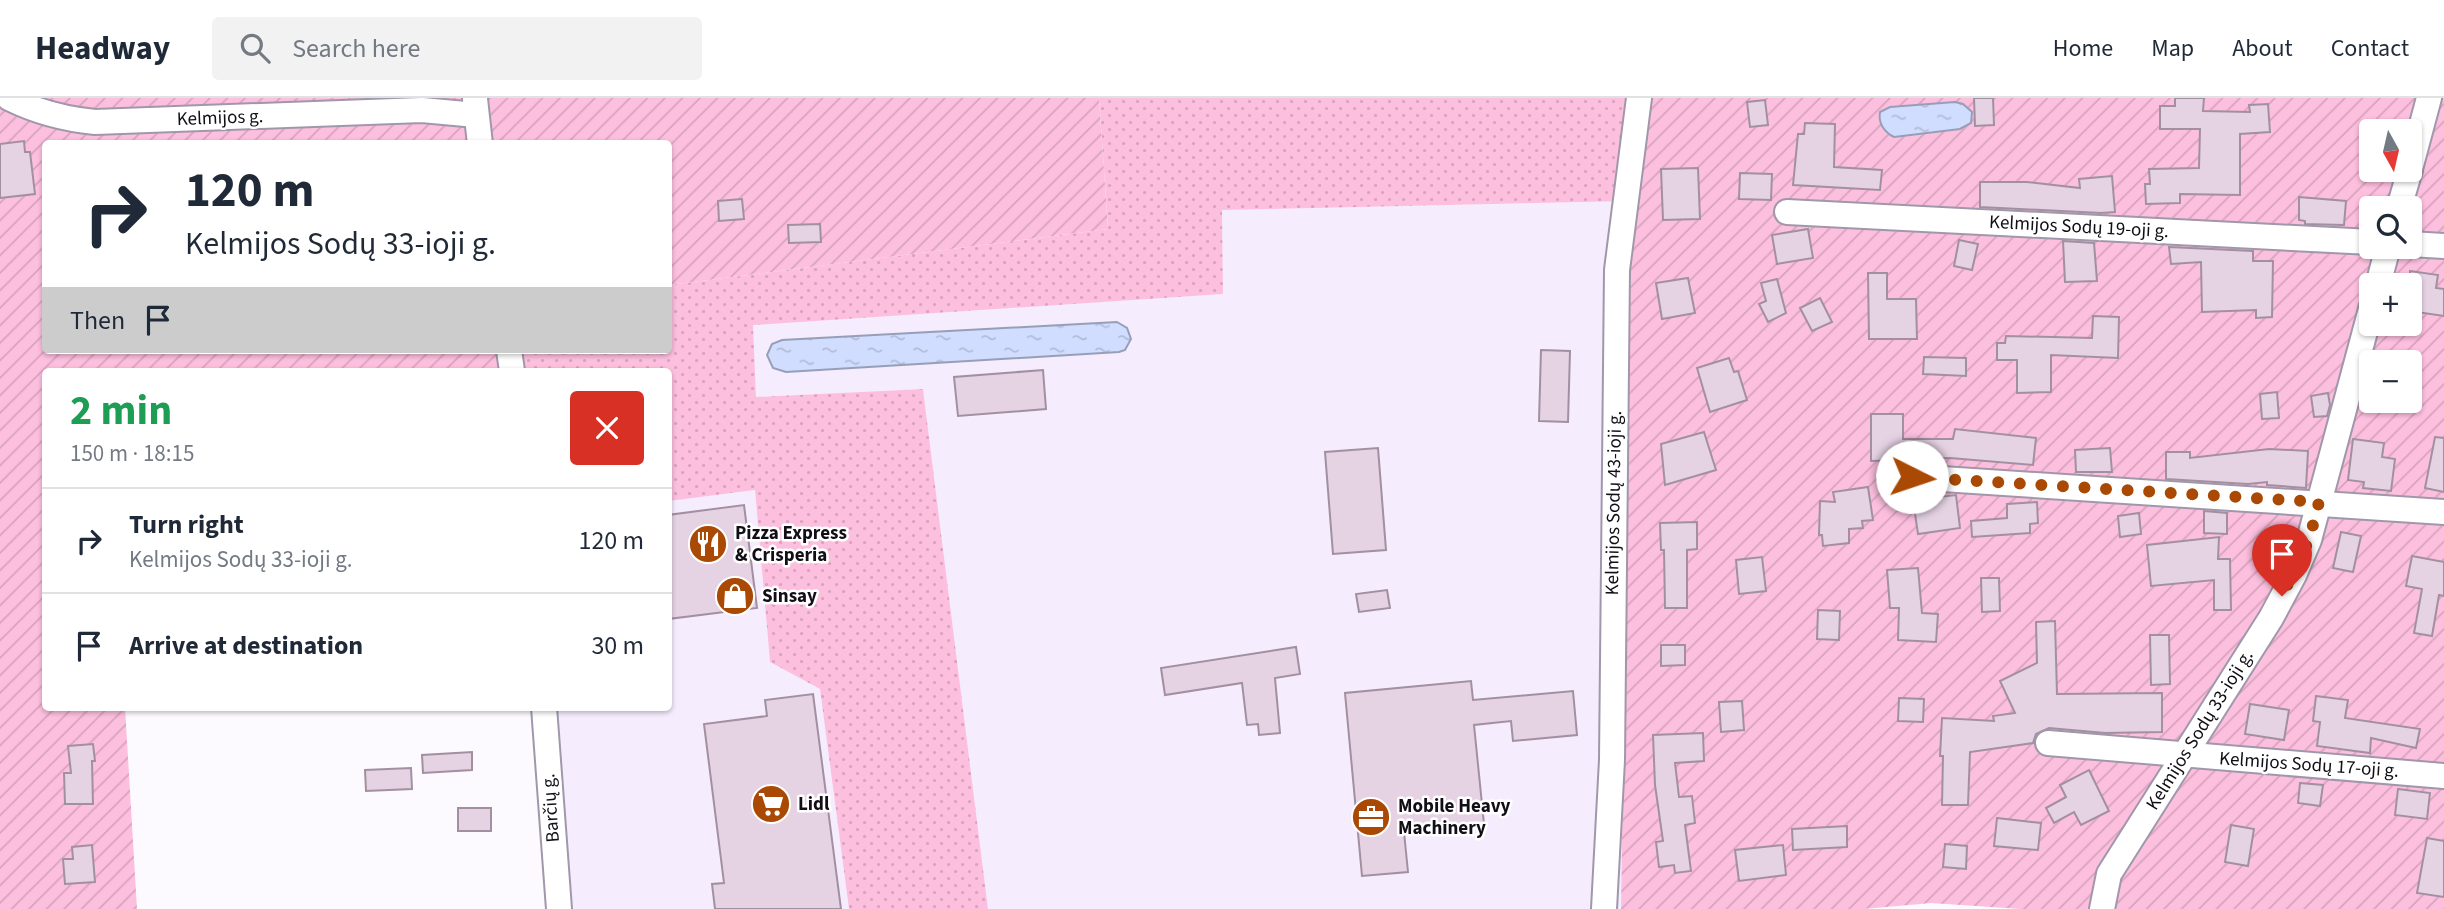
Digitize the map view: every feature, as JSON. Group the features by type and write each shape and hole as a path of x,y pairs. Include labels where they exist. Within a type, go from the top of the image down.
{"street":[{"name":"Kelmijos g.","path":"9,98 54,116 95,122 476,106"},
{"name":"Kelmijos Sodų 43-ioji g.","path":"1604,909 1612,760 1617,270 1639,98"},
{"path":"2422,124 2429,98"},
{"path":"476,106 480,140"},
{"name":"Kelmijos Sodų 19-oji g.","path":"1787,212 2359,241"},
{"path":"2422,245 2444,246"},
{"name":"Kelmijos Sodų 33-ioji g.","path":"2102,909 2109,874 2271,618 2309,540 2364,336"},
{"path":"1912,477 2444,512"},
{"name":"Barčių g.","path":"544,711 559,909"},
{"name":"Kelmijos Sodų 17-oji g.","path":"2048,743 2444,776"}],"shaded area":[{"path":"0,98 1099,98 1108,229 672,285 672,140 42,140 42,354 522,354 524,368 42,368 42,711 125,711 137,909 0,909"},
{"path":"1099,98 1644,98 1631,201 1222,210 1223,294 753,325 756,397 923,389 988,909 849,909 820,689 770,662 755,490 672,501 672,368 524,368 522,354 672,354 672,285 1108,229"},
{"path":"1644,98 2444,98 2444,909 2021,909 1931,903 1864,909 1621,909 1631,201"},
{"path":"1631,201 1621,909 988,909 923,389 756,397 753,324 1223,294 1222,210"},
{"path":"755,490 770,662 820,689 849,909 568,909 553,711 672,711 672,501"}],"water":[{"path":"1955,102 1963,104 1972,112 1971,123 1960,129 1894,137 1887,133 1880,120 1880,112 1890,107"},
{"path":"1117,322 1127,328 1131,339 1125,350 1119,352 786,372 773,368 767,355 772,344 782,340"}],"building":[{"path":"1974,98 1993,98 1994,125 1975,126"},
{"path":"2175,98 2204,98 2203,111 2250,112 2249,105 2268,104 2270,132 2240,134 2240,195 2180,194 2180,203 2146,204 2145,184 2150,184 2149,169 2199,168 2200,129 2160,129 2160,106 2175,106"},
{"path":"1765,100 1768,125 1750,127 1747,102"},
{"path":"1805,123 1835,124 1834,167 1882,170 1880,190 1793,185 1798,134 1804,134"},
{"path":"24,141 25,152 30,152 35,194 0,198 0,144"},
{"path":"1698,168 1700,219 1663,220 1661,169"},
{"path":"1740,173 1772,174 1771,200 1739,199"},
{"path":"2112,176 2115,212 1980,207 1980,182 2027,182 2080,188 2079,179"},
{"path":"2299,197 2346,201 2344,225 2305,224 2305,221 2299,220"},
{"path":"742,199 744,219 719,221 718,201"},
{"path":"820,224 821,242 789,243 788,225"},
{"path":"1808,229 1813,258 1777,264 1772,235"},
{"path":"1959,240 1978,244 1972,270 1954,266"},
{"path":"2063,241 2094,243 2097,281 2065,282"},
{"path":"2169,247 2253,251 2253,261 2273,261 2272,317 2256,318 2256,310 2202,312 2201,262 2171,264"},
{"path":"2410,271 2438,275 2436,288 2444,289 2444,316 2422,313 2422,273"},
{"path":"1868,273 1887,273 1887,299 1916,299 1917,339 1869,339"},
{"path":"1688,278 1695,313 1662,319 1656,283"},
{"path":"1777,279 1786,313 1768,322 1759,304 1766,301 1761,283"},
{"path":"1820,298 1832,322 1812,331 1800,308"},
{"path":"2093,316 2119,317 2118,358 2051,355 2051,392 2017,393 2017,360 1997,360 1997,343 2005,343 2006,336 2092,338"},
{"path":"1541,350 1570,351 1568,422 1539,421"},
{"path":"1924,357 1966,358 1966,376 1923,374"},
{"path":"1729,358 1734,372 1738,371 1747,400 1710,412 1697,368"},
{"path":"1043,370 1046,409 958,416 954,377"},
{"path":"2277,392 2279,418 2262,419 2260,394"},
{"path":"2328,393 2330,405 2327,416 2314,417 2311,396"},
{"path":"1871,414 1903,414 1903,439 1953,439 1955,429 2036,438 2033,465 1950,458 1871,461"},
{"path":"1704,432 1716,470 1665,485 1661,444"},
{"path":"2435,437 2444,438 2444,492 2425,488"},
{"path":"2353,439 2384,443 2382,457 2395,459 2391,491 2363,488 2364,482 2348,480"},
{"path":"1378,448 1386,550 1333,554 1325,452"},
{"path":"2110,448 2112,472 2076,472 2075,450"},
{"path":"2269,449 2308,451 2306,488 2267,485 2267,482 2248,484 2166,479 2166,452 2190,452 2190,458"},
{"path":"1868,487 1873,520 1862,521 1863,528 1849,529 1849,543 1823,546 1822,535 1819,535 1820,501 1835,502 1833,492"},
{"path":"1956,495 1960,528 1918,534 1913,500"},
{"path":"2037,502 2038,523 2030,524 2030,533 1972,537 1971,521 2007,518 2007,504"},
{"path":"744,505 757,608 672,619 672,514"},
{"path":"2204,511 2227,513 2227,534 2204,533"},
{"path":"2139,513 2141,534 2120,537 2118,516"},
{"path":"1697,522 1697,549 1687,550 1687,608 1665,608 1664,550 1661,550 1660,523"},
{"path":"2341,532 2361,536 2353,572 2333,568"},
{"path":"2219,537 2218,559 2230,559 2231,610 2214,610 2214,580 2151,586 2147,545"},
{"path":"2412,556 2444,562 2444,596 2439,595 2432,636 2414,633 2422,589 2406,586"},
{"path":"1762,557 1766,591 1739,594 1736,560"},
{"path":"1918,568 1922,613 1938,614 1936,642 1898,640 1899,608 1890,608 1887,570"},
{"path":"1981,578 1999,578 2000,611 1982,612"},
{"path":"1387,590 1390,608 1359,612 1356,594"},
{"path":"1818,610 1840,611 1839,640 1817,639"},
{"path":"2055,621 2057,694 2162,693 2162,732 2105,733 2049,728 2036,734 2033,743 1970,752 1968,805 1942,805 1942,718 1994,721 1993,716 2015,713 2000,681 2037,663 2036,622"},
{"path":"2150,635 2169,635 2170,684 2151,685"},
{"path":"1661,645 1685,645 1685,665 1661,666"},
{"path":"1296,647 1300,674 1275,678 1280,733 1259,735 1258,724 1247,725 1242,683 1165,695 1161,668"},
{"path":"1471,681 1473,700 1573,691 1577,735 1513,741 1511,721 1474,725 1484,824 1404,832 1408,872 1362,876 1345,693"},
{"name":"Lidl","path":"813,694 841,909 715,909 712,884 724,883 704,724 767,716 765,700"},
{"path":"2316,696 2348,700 2345,718 2420,729 2416,748 2371,738 2370,753 2317,746 2320,722 2313,721"},
{"path":"1899,698 1924,699 1923,722 1898,721"},
{"path":"1742,701 1744,730 1721,732 1719,702"},
{"path":"2250,704 2289,710 2284,740 2245,734"},
{"path":"1703,733 1704,761 1675,763 1679,797 1692,796 1695,823 1685,825 1691,871 1675,873 1674,865 1659,867 1656,842 1663,841 1655,785 1653,735"},
{"path":"93,744 93,804 65,804 64,773 71,773 68,746"},
{"path":"472,752 472,770 423,773 422,755"},
{"path":"411,768 412,789 366,791 365,770"},
{"path":"2089,770 2109,811 2081,825 2074,812 2054,823 2046,808 2066,797 2060,785"},
{"path":"2300,783 2323,785 2320,806 2298,803"},
{"path":"2398,789 2430,793 2427,819 2395,815"},
{"path":"458,808 491,808 491,831 458,831"},
{"path":"1997,818 2041,823 2038,850 1994,846"},
{"path":"2231,825 2254,829 2248,866 2225,862"},
{"path":"1847,826 1847,847 1793,850 1792,829"},
{"path":"2427,838 2444,841 2444,897 2417,893"},
{"path":"1945,844 1967,846 1966,869 1943,867"},
{"path":"92,845 95,882 65,884 63,859 73,859 72,847"},
{"path":"1783,845 1786,875 1739,881 1735,850"}],"place":[{"name":"Pizza Express & Crisperia","path":"708,544"},
{"name":"Sinsay","path":"735,596"},
{"name":"Lidl","path":"771,804"},
{"name":"Mobile Heavy Machinery","path":"1371,817"}],"route":[{"path":"1912,477 2319,502 2309,540 2282,596"}]}
